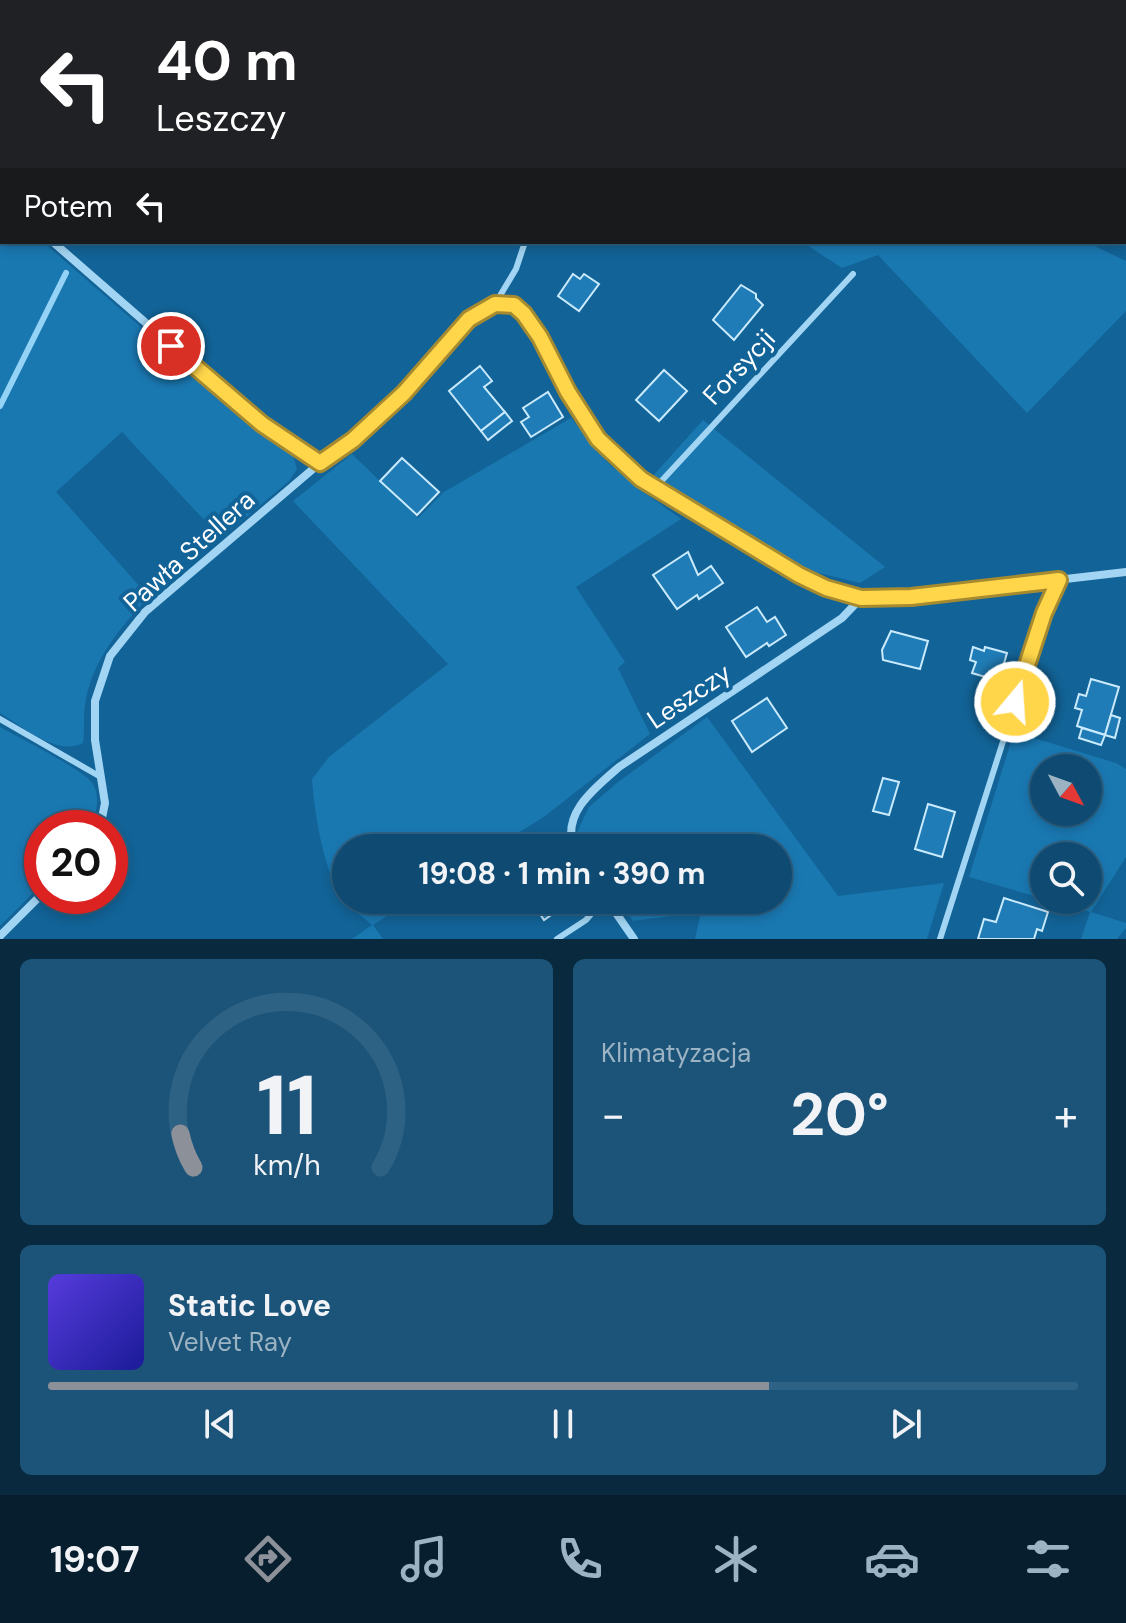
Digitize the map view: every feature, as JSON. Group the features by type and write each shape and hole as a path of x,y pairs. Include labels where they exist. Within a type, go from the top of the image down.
{"street":[{"path":"55,244 262,424 320,463 353,440 404,393 469,319 495,304 514,305 540,337 568,392 598,439 641,479 799,575 826,588 861,598 911,597 1126,572"},
{"name":"Pawła Stellera","path":"104,810 95,740 95,701 110,656 145,612 320,463"},
{"name":"Leszczy","path":"571,834 577,809 619,767 842,618 861,598"},
{"path":"0,936 24,912"},
{"path":"615,914 634,939"}],"lane":[{"path":"495,304 516,269 524,244"},
{"name":"Forsycji","path":"654,488 853,274"},
{"path":"940,939 1044,613 1059,580"},
{"path":"0,719 99,776"},
{"path":"557,939 592,914"}],"shaded area":[{"path":"0,244 45,244 257,428 293,455 297,469 289,481 221,538 122,432 56,492 149,597 108,646 93,674 85,705 83,743 62,746 51,743 0,713"},
{"path":"805,244 1090,244 1126,261 1126,311 1027,413 878,255 842,268"},
{"path":"571,418 607,462 681,519 576,587 625,662 618,668 650,734 545,816 516,834 332,834 332,877 318,825 312,779 329,757 448,664 293,501 352,454 418,518 444,492"},
{"path":"703,420 885,567 860,583 810,571 652,477"},
{"path":"707,717 838,896 944,883 927,939 695,939 701,914 792,914 792,834 578,834 589,807"},
{"path":"0,727 87,778 93,784 97,800 96,810 24,810 24,902 0,926"},
{"path":"1014,732 1086,754 1030,754 1030,826 1102,826 1102,759 1126,769 1126,857 1102,895 1102,842 1030,842 1030,895 969,877"},
{"path":"359,914 390,914 373,925 383,939 352,939 372,925"},
{"path":"628,914 686,914 633,921"},
{"path":"1089,914 1126,923 1126,928 1117,939 1081,939"}],"building":[{"path":"573,274 580,279 584,274 599,284 579,311 558,296"},
{"path":"741,285 756,294 763,305 734,340 713,320"},
{"path":"480,366 492,381 484,387 505,412 481,431 449,391"},
{"path":"664,370 687,391 659,421 636,400"},
{"path":"548,392 563,417 531,437 521,422 529,417 523,408"},
{"path":"505,412 512,421 488,440 481,431"},
{"path":"402,458 439,492 417,515 380,481"},
{"path":"688,552 698,575 711,566 723,583 677,609 653,575"},
{"path":"757,607 767,622 775,617 786,635 746,657 726,627"},
{"path":"891,631 928,641 920,669 883,660 882,650"},
{"path":"973,647 1007,653 999,681 972,673 976,662 970,660"},
{"path":"1091,679 1119,687 1105,735 1077,726 1082,710 1075,708 1079,694 1086,696"},
{"path":"767,698 787,728 752,752 732,721"},
{"path":"1111,715 1120,718 1115,738 1105,735"},
{"path":"1082,728 1105,735 1101,745 1079,738"},
{"path":"883,778 899,782 889,815 873,811"},
{"path":"928,804 955,812 942,857 915,849"},
{"path":"1004,898 1030,906 1030,914 1047,914 1042,931 1037,929 1034,939 978,939 984,919 996,922"}],"waterway":[{"path":"0,406 66,273"}],"route":[{"path":"171,346 262,424 320,463 353,440 404,393 469,319 495,304 514,305 540,337 568,392 598,439 641,479 799,575 826,588 861,598 911,597 1059,580 1044,613 1015,702"}]}
